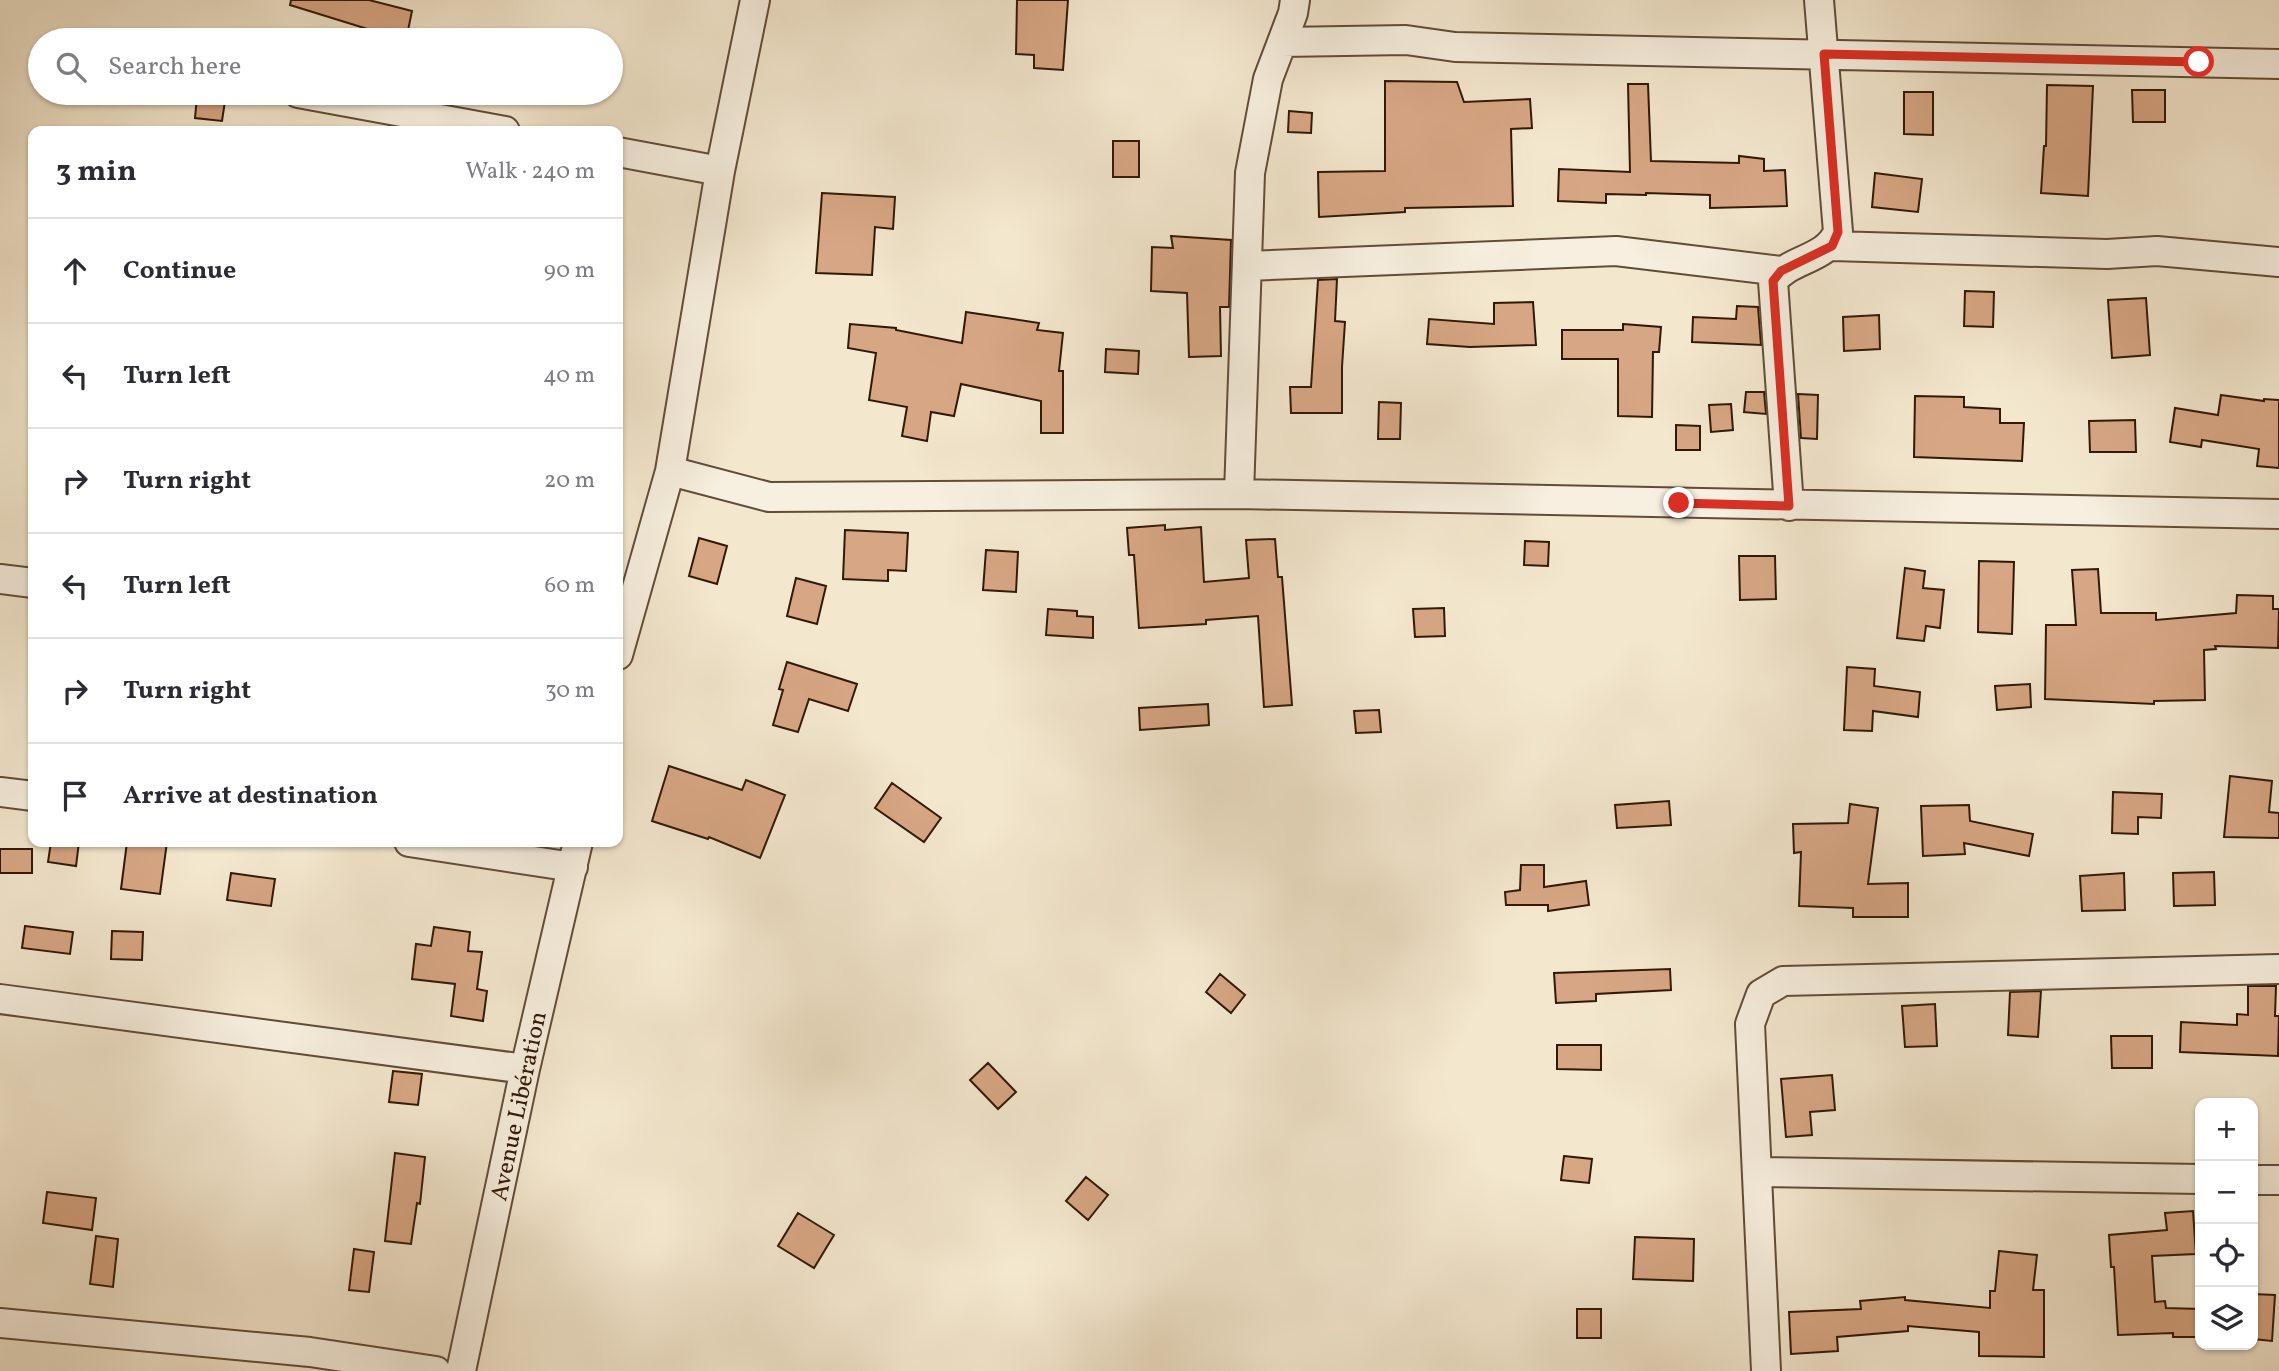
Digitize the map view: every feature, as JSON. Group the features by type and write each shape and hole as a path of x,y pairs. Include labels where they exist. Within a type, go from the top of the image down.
{"street":[{"path":"623,636 670,471 720,171 755,0"},
{"path":"1239,494 1250,173 1268,79 1293,13 1294,0"},
{"path":"1819,0 1838,232 1832,246"},
{"path":"1282,42 1406,40 1455,47 2279,64"},
{"path":"363,105 478,126"},
{"path":"623,153 720,171"},
{"path":"1789,506 1773,301 1773,281 1781,271 1832,246 2093,253 2157,251 2279,262"},
{"path":"1247,266 1616,251 1781,271"},
{"path":"670,471 769,497 1239,494 2279,514"},
{"path":"0,579 28,582"},
{"path":"0,792 28,795"},
{"path":"479,847 576,854"},
{"name":"Avenue Libération","path":"461,1371 524,1069 576,854"},
{"path":"1766,1371 1749,1024 1761,994 1783,981 2279,969"},
{"path":"0,999 524,1069"},
{"path":"1756,1172 2195,1179"},
{"path":"2258,1180 2279,1180"},
{"path":"0,1323 310,1352 436,1371"}],"building":[{"path":"291,0 369,0 412,11 408,28 364,28 290,5"},
{"path":"1017,0 1068,0 1063,70 1034,68 1034,55 1016,54"},
{"path":"1385,81 1457,82 1464,102 1530,99 1532,128 1511,129 1513,206 1405,208 1405,212 1319,217 1318,172 1385,171"},
{"path":"1628,84 1648,84 1651,161 1739,163 1739,156 1764,159 1764,171 1785,170 1787,206 1710,208 1710,195 1646,193 1606,194 1606,203 1558,201 1559,169 1630,172"},
{"path":"2047,85 2093,86 2088,196 2041,193 2046,146"},
{"path":"2132,90 2165,90 2165,122 2133,122"},
{"path":"1904,92 1933,92 1933,135 1904,134"},
{"path":"196,105 224,105 222,121 195,118"},
{"path":"1289,111 1312,113 1311,133 1288,132"},
{"path":"1113,141 1139,141 1139,177 1113,177"},
{"path":"1875,173 1922,179 1918,212 1872,207"},
{"path":"822,193 895,197 893,229 875,227 872,275 816,273"},
{"path":"1171,236 1231,240 1229,307 1220,307 1221,356 1189,357 1187,293 1151,291 1152,247 1173,248"},
{"path":"1337,279 1335,321 1345,322 1342,413 1291,413 1290,387 1311,387 1318,280"},
{"path":"1965,291 1994,292 1993,327 1964,326"},
{"path":"2146,298 2150,355 2112,358 2108,300"},
{"path":"1533,302 1536,345 1470,347 1427,344 1429,319 1494,324 1494,303"},
{"path":"1737,306 1758,307 1761,345 1692,342 1693,317 1736,319"},
{"path":"966,312 1039,323 1037,330 1063,333 1059,371 1063,371 1063,433 1041,433 1041,401 961,384 954,416 931,412 927,441 902,436 907,407 869,400 876,353 848,348 850,324 896,328 962,343"},
{"path":"1879,315 1880,349 1844,351 1843,317"},
{"path":"1623,324 1661,327 1659,352 1653,352 1652,417 1618,416 1618,359 1562,359 1562,330 1623,330"},
{"path":"1106,349 1139,351 1138,374 1105,372"},
{"path":"1746,392 1764,392 1766,414 1744,412"},
{"path":"1798,394 1818,395 1817,439 1801,438"},
{"path":"2221,395 2264,401 2279,400 2279,468 2257,466 2259,449 2202,440 2201,447 2170,442 2175,408 2218,415"},
{"path":"1915,396 1964,397 1964,407 2000,409 2000,423 2024,423 2022,461 1914,457"},
{"path":"1379,402 1401,403 1400,439 1378,439"},
{"path":"1731,404 1733,430 1711,432 1709,405"},
{"path":"2135,420 2136,452 2090,452 2089,421"},
{"path":"1676,425 1700,426 1700,450 1676,450"},
{"path":"1165,525 1165,530 1201,527 1204,582 1249,578 1246,540 1275,539 1278,577 1282,577 1292,705 1264,707 1258,616 1206,620 1206,624 1139,628 1134,555 1129,555 1127,528"},
{"path":"845,530 908,533 906,571 888,570 888,581 843,579"},
{"path":"699,538 727,546 717,584 689,576"},
{"path":"1525,541 1549,542 1548,566 1524,565"},
{"path":"986,550 1018,552 1016,592 983,590"},
{"path":"1739,556 1775,556 1776,599 1740,600"},
{"path":"1979,561 2014,562 2012,634 1978,632"},
{"path":"1905,568 1925,571 1923,588 1944,590 1940,628 1926,626 1924,641 1897,638"},
{"path":"2098,569 2101,613 2156,613 2156,620 2236,613 2237,595 2273,596 2273,609 2279,609 2278,648 2215,646 2216,649 2204,650 2205,700 2154,701 2154,704 2045,699 2046,625 2076,625 2072,570"},
{"path":"796,578 826,586 817,624 787,616"},
{"path":"1444,608 1445,636 1415,637 1413,609"},
{"path":"1048,609 1077,611 1077,616 1093,617 1093,638 1046,635"},
{"path":"787,662 857,684 848,711 809,699 798,732 773,725 783,690 779,689"},
{"path":"1847,667 1875,669 1874,686 1920,692 1918,717 1873,711 1872,731 1844,730"},
{"path":"2030,684 2031,707 1997,710 1995,686"},
{"path":"1208,704 1209,725 1140,730 1139,708"},
{"path":"1379,710 1381,732 1356,733 1354,711"},
{"path":"669,766 742,790 746,780 785,795 760,858 709,837 708,839 652,821"},
{"path":"2230,776 2272,781 2269,812 2279,813 2279,838 2224,837"},
{"path":"892,783 941,818 924,842 875,808"},
{"path":"2113,792 2162,794 2161,818 2138,817 2138,834 2112,833"},
{"path":"1669,801 1671,825 1617,828 1615,805"},
{"path":"1850,804 1878,808 1868,884 1908,883 1908,917 1853,917 1853,908 1799,906 1801,852 1794,853 1793,824 1848,823"},
{"path":"1969,805 1970,821 2033,834 2029,856 1964,843 1965,854 1923,856 1921,806"},
{"path":"50,847 78,847 76,866 48,862"},
{"path":"126,847 166,847 160,894 121,889"},
{"path":"0,849 32,849 32,873 0,873"},
{"path":"1521,865 1544,865 1544,887 1586,881 1589,905 1548,911 1548,905 1506,905 1505,892 1520,890"},
{"path":"2214,872 2215,905 2174,906 2173,873"},
{"path":"231,873 275,879 271,906 227,900"},
{"path":"2124,873 2125,910 2082,911 2080,876"},
{"path":"25,926 73,932 70,954 22,948"},
{"path":"434,927 470,932 468,951 482,952 477,989 487,991 483,1021 451,1016 455,984 412,979 416,944 431,946"},
{"path":"112,931 143,932 142,960 111,959"},
{"path":"1670,969 1671,990 1596,994 1596,1001 1556,1003 1554,973"},
{"path":"1220,974 1245,995 1231,1013 1206,992"},
{"path":"2248,986 2276,986 2275,1016 2279,1016 2278,1056 2180,1052 2181,1022 2237,1025 2237,1014 2248,1015"},
{"path":"2041,991 2038,1037 2008,1035 2010,992"},
{"path":"1935,1004 1937,1046 1905,1047 1902,1006"},
{"path":"2111,1036 2152,1036 2152,1068 2112,1068"},
{"path":"1557,1045 1601,1045 1601,1070 1557,1069"},
{"path":"988,1063 1016,1092 998,1109 970,1080"},
{"path":"393,1071 422,1074 418,1105 389,1102"},
{"path":"1832,1075 1835,1110 1810,1112 1812,1135 1786,1137 1781,1079"},
{"path":"395,1153 425,1157 420,1204 417,1203 411,1244 385,1241"},
{"path":"1564,1156 1592,1159 1589,1183 1561,1180"},
{"path":"1086,1177 1108,1195 1088,1220 1066,1201"},
{"path":"47,1192 96,1198 92,1230 43,1223"},
{"path":"2193,1211 2195,1254 2152,1256 2155,1302 2165,1301 2166,1308 2195,1309 2195,1337 2173,1337 2173,1333 2118,1335 2114,1267 2111,1267 2109,1235 2167,1230 2165,1213"},
{"path":"798,1213 834,1235 814,1268 778,1246"},
{"path":"96,1236 118,1239 113,1287 90,1284"},
{"path":"1635,1237 1694,1239 1693,1281 1633,1279"},
{"path":"354,1249 374,1252 369,1292 349,1290"},
{"path":"1999,1251 2037,1255 2033,1290 2044,1290 2044,1357 1979,1356 1979,1332 1908,1326 1908,1331 1837,1337 1838,1351 1791,1354 1789,1312 1861,1309 1860,1301 1905,1297 1905,1300 1990,1308 1990,1291 1995,1291"},
{"path":"2258,1294 2275,1295 2272,1341 2258,1340"},
{"path":"1577,1309 1601,1309 1601,1338 1577,1338"}],"route":[{"path":"1679,503 1789,506 1773,281 1781,271 1832,246 1838,232 1824,54 2199,62"}]}
